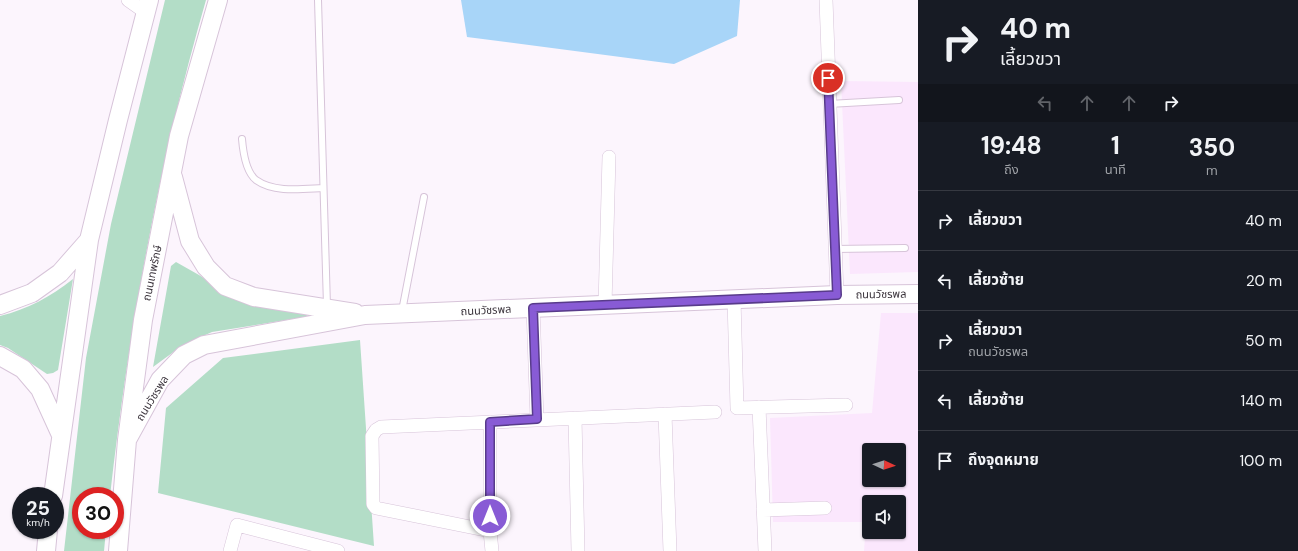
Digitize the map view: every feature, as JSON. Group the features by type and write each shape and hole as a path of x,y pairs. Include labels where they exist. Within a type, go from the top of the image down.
{"street":[{"path":"54,487 89,240 147,6 128,0"},
{"name":"ถนนเทพรักษ์","path":"118,551 127,440 143,320 179,136 218,0"},
{"path":"826,0 837,295"},
{"path":"605,305 609,157"},
{"name":"ถนนวัชรพล","path":"172,173 190,242 206,267 225,286 254,297 365,315"},
{"path":"0,305 32,293 60,273 89,240"},
{"name":"ถนนวัชรพล","path":"127,440 160,380 184,355 204,345 365,315 837,295 918,294"},
{"path":"734,299 737,408 846,405"},
{"path":"533,308 537,419"},
{"path":"0,356 23,368 40,389 61,435"},
{"path":"759,407 765,551"},
{"path":"490,531 376,508 373,504 372,436 376,430 381,427 715,412"},
{"path":"665,414 670,551"},
{"path":"575,418 578,551"},
{"path":"490,422 490,531 492,551"},
{"path":"763,510 825,508"},
{"path":"230,551 237,525 338,551"},
{"path":"46,551 47,539"}],"lane":[{"path":"318,0 327,308"},
{"path":"829,104 899,100"},
{"path":"242,140 245,160 256,180 281,190 323,188"},
{"path":"401,314 424,197"},
{"path":"835,249 905,248"}],"shaded area":[{"path":"841,81 918,82 918,272 850,274"},
{"path":"881,313 918,313 918,551 864,551 865,539 906,539 906,495 862,495 862,522 773,522 770,418 872,413"}],"green space":[{"path":"165,0 206,0 189,61 160,184 136,308 126,370 111,487 72,487 72,539 105,539 104,551 64,551 86,358 111,224"},
{"path":"176,262 231,296 309,314 305,317 212,332 183,345 153,367 171,266"},
{"path":"73,279 58,370 47,374 8,348 0,345 0,316 20,310 38,302"},
{"path":"360,340 374,546 158,493 166,408 223,358"}],"water":[{"path":"461,0 740,0 737,36 674,64 467,37"}],"route":[{"path":"490,516 490,422 537,419 533,308 837,295 828,78"}]}
